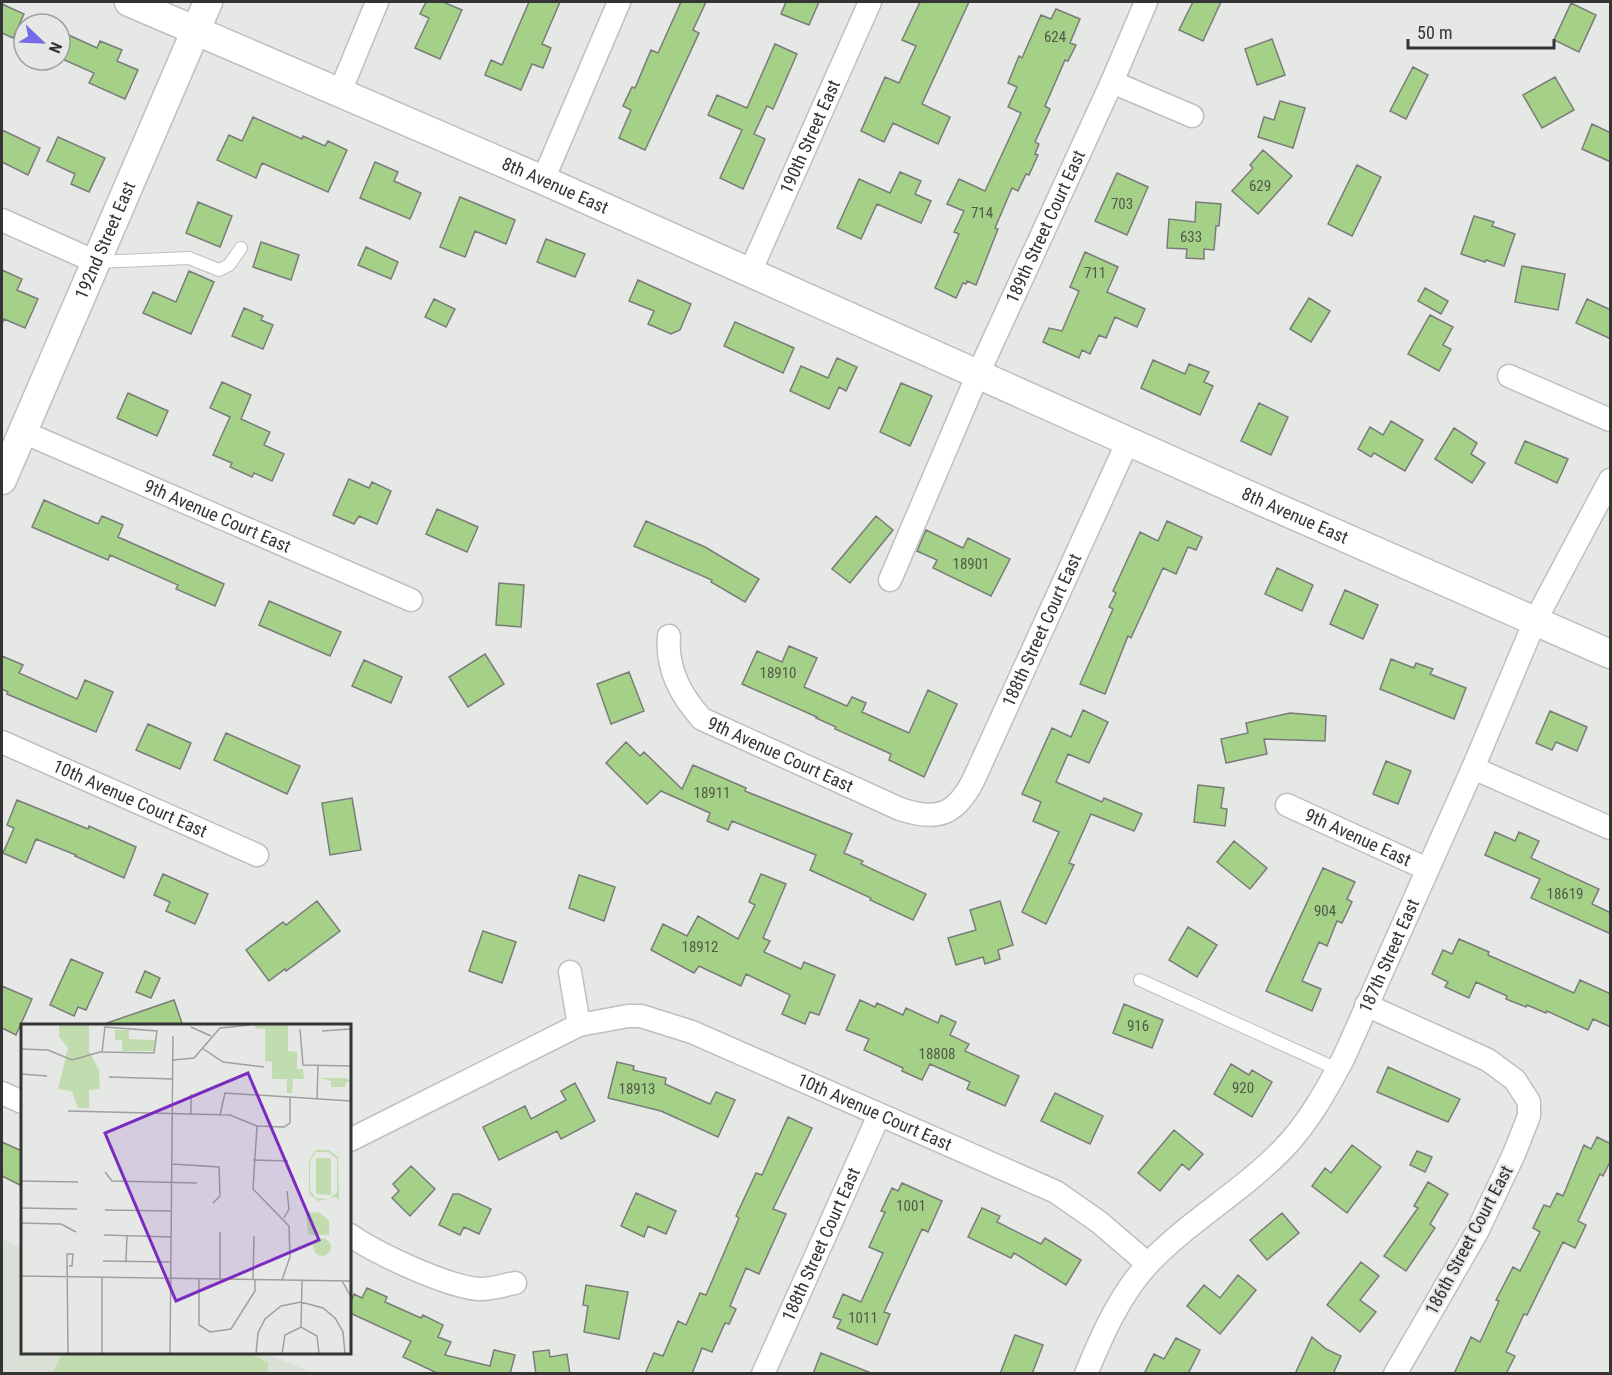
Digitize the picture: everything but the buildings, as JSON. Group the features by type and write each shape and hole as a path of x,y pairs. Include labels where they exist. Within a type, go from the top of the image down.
{"street":[{"name":"8th Avenue East","path":"129,2 543,180 1611,654"},
{"name":"192nd Street East","path":"2,480 208,2"},
{"path":"340,92 376,2"},
{"path":"543,180 619,2"},
{"name":"190th Street East","path":"750,272 870,2"},
{"name":"189th Street Court East","path":"978,374 1112,82 1146,2"},
{"path":"1112,82 1192,116"},
{"path":"2,220 96,262"},
{"path":"891,580 978,374"},
{"path":"1509,376 1611,420"},
{"name":"9th Avenue Court East","path":"23,432 411,600"},
{"name":"188th Street Court East","path":"945,812 965,797 973,781 1128,441"},
{"name":"187th Street East","path":"1086,1374 1116,1309 1148,1264 1284,1148 1298,1132 1329,1085 1473,768 1535,621 1611,480"},
{"name":"9th Avenue Court East","path":"669,636 668,651 680,691 702,719 900,809 920,816 932,816 945,812"},
{"name":"10th Avenue Court East","path":"2,742 257,855"},
{"path":"1473,768 1611,828"},
{"name":"9th Avenue East","path":"1287,805 1427,869"},
{"path":"570,972 579,1025"},
{"name":"186th Street Court East","path":"1366,1005 1488,1060 1515,1080 1529,1102 1529,1116 1514,1154 1477,1232 1395,1374"},
{"name":"10th Avenue Court East","path":"351,1139 579,1025 640,1016 692,1032 1056,1192 1099,1222 1148,1264"},
{"path":"2,1093 21,1102"},
{"name":"188th Street Court East","path":"763,1374 879,1115"},
{"path":"351,1236 375,1250 446,1281 480,1289 515,1283"}],"lane":[{"path":"96,262 189,258 219,270 229,265 241,248"},
{"path":"1140,980 1337,1070"}],"shaded area":[{"path":"2,1239 21,1248 21,1354 267,1354 313,1373 2,1373"}],"green space":[{"path":"62,1354 250,1354 268,1362 268,1373 53,1373"}]}
